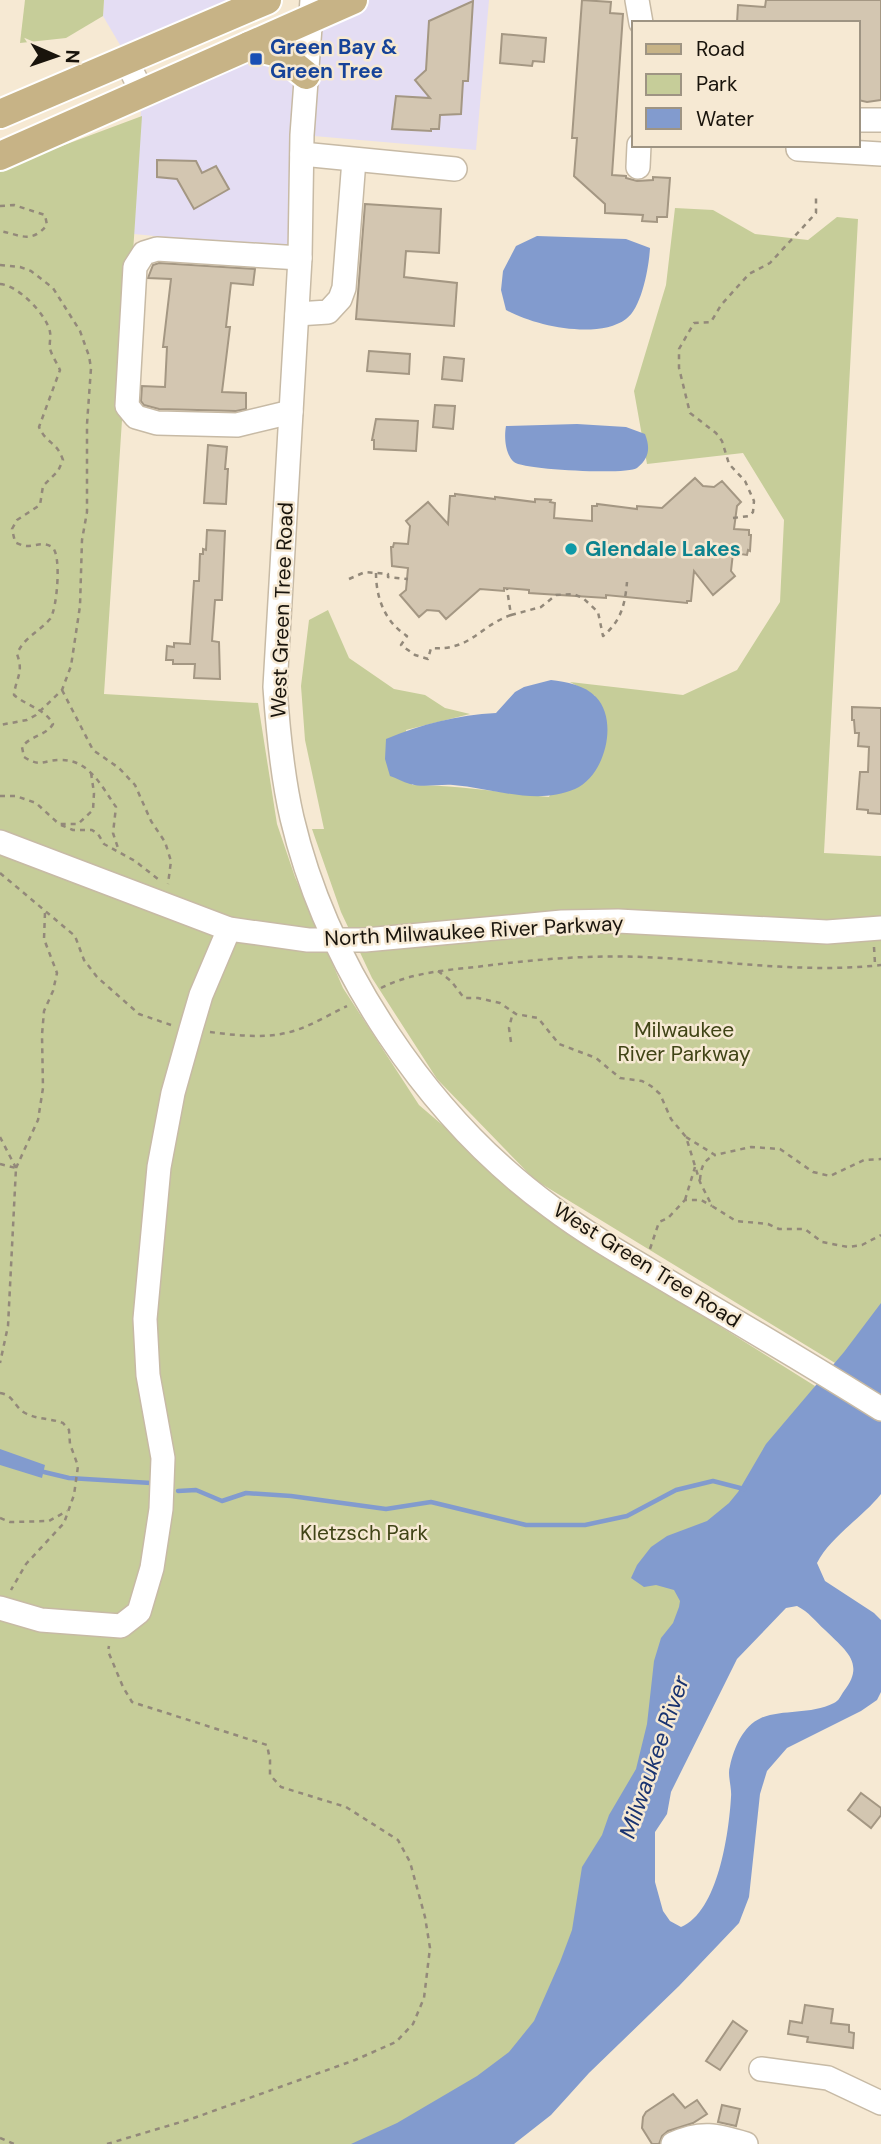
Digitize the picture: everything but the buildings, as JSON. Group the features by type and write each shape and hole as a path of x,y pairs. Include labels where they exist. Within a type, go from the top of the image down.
{"main road":[{"path":"0,114 126,60 219,10 267,0"},
{"path":"0,156 249,46 312,9 353,0"},
{"path":"249,46 279,53 306,75"}],"street":[{"path":"637,0 641,21"},
{"name":"West Green Tree Road","path":"312,9 306,75 300,258 277,654 278,728 292,819 316,894 364,997 418,1075 460,1126 498,1164 551,1207 601,1241 881,1409"},
{"path":"126,60 142,92"},
{"path":"860,120 881,120"},
{"path":"799,147 798,149 881,154"},
{"path":"302,153 455,169"},
{"path":"297,314 328,312 340,299 345,280 354,160"},
{"path":"291,412 237,425 157,423 136,417 127,406 135,267 144,253 157,249 300,258"},
{"name":"North Milwaukee River Parkway","path":"0,842 229,929 307,940 337,942 562,922 618,921 827,932 881,928"},
{"path":"1,1608 41,1620 121,1626 139,1612 152,1568 161,1509 163,1458 148,1375 145,1319 159,1167 173,1093 194,1018 229,929"},
{"path":"761,2069 828,2078 881,2103"},
{"path":"673,2144 700,2135 718,2135 746,2144"}],"path":[{"path":"733,518 749,516 753,512 754,501 745,481 729,464 722,441 690,413 679,368 680,349 694,323 711,322 749,274 770,263 816,212 816,196"},
{"path":"0,206 14,205 45,215 47,225 39,234 22,237 0,231"},
{"path":"0,265 31,271 53,288 80,331 89,356 90,382 87,424 88,493 80,553 80,606 71,667 62,690 41,710 27,720 0,725"},
{"path":"0,284 8,284 27,298 46,322 50,332 50,347 60,370 39,427 44,438 59,447 63,460 58,471 43,486 40,505 18,520 12,529 15,542 25,546 39,544 51,547 58,555 56,608 50,619 22,642 17,654 21,674 15,685 14,695 23,703 41,710 54,724 50,730 28,739 22,747 24,757 34,763 46,764 59,760 74,761 90,770 116,807 113,833 119,852"},
{"path":"349,579 365,572 388,574 388,578 408,579"},
{"path":"376,573 378,593 386,615 394,626 407,636 401,645 415,655 428,659 430,648 458,646 511,615 541,607 556,595 573,594 583,598 598,612 603,636 621,615 627,582"},
{"path":"507,589 511,615"},
{"path":"62,690 93,750 129,776 151,821 165,842 171,861 169,881 161,903"},
{"path":"60,824 78,824 93,810 94,793 90,770"},
{"path":"0,796 16,796 36,803 60,824 73,830 92,830 104,844 135,860 158,879 161,903"},
{"path":"0,873 75,936 84,960 97,977 139,1014 174,1026"},
{"path":"0,1363 8,1326 16,1168 38,1120 43,1088 41,1035 44,1011 57,973 44,939 45,912"},
{"path":"380,988 400,979 438,971 599,956 810,968 847,969 881,965"},
{"path":"438,971 451,981 464,998 500,1003 513,1012 538,1018 559,1044 596,1058 620,1078 642,1081 651,1086 660,1094 671,1119 686,1137 715,1155"},
{"path":"201,1031 241,1036 281,1034 308,1026 349,1005"},
{"path":"511,1042 509,1028 513,1012"},
{"path":"0,1137 16,1168"},
{"path":"686,1137 700,1182 712,1206"},
{"path":"700,1182 705,1161 715,1155 751,1147 780,1149 813,1172 830,1176 864,1160 881,1159"},
{"path":"0,1164 16,1168"},
{"path":"648,1252 659,1222 668,1218 685,1200 695,1167"},
{"path":"685,1200 701,1200 736,1221 768,1224 779,1229 805,1229 822,1242 835,1245 862,1245 881,1236"},
{"path":"0,1399 1,1393 15,1400 19,1409 27,1414 63,1423 69,1430 70,1444 79,1472 64,1523 26,1564 1,1608"},
{"path":"0,1518 10,1522 49,1521 68,1510"},
{"path":"107,2144 191,2119 355,2060 396,2042 413,2024 424,1998 430,1948 416,1880 398,1840 346,1807 281,1787 270,1775 267,1745 132,1702 108,1651 110,1625"},
{"path":"0,2138 14,2144"}],"shaded area":[{"path":"104,0 267,0 123,50 103,16"},
{"path":"353,0 489,0 476,150 302,135 301,250 134,234 142,92 249,46 306,75 311,19"}],"green space":[{"path":"25,0 104,0 103,16 66,38 20,43"},
{"name":"Kletzsch Park","path":"142,116 104,694 258,703 277,824 295,877 343,988 419,1105 560,1226 815,1386 693,1686 603,1998 453,2144 0,2144 0,169"},
{"name":"Milwaukee River Parkway","path":"675,208 713,210 755,234 808,240 837,217 858,219 824,853 881,856 881,1391 535,1180 437,1079 372,978 341,912 312,829 324,829 305,740 301,686 309,620 328,610 349,658 394,689 425,695 445,708 470,714 406,730 412,785 549,797 595,696 570,682 683,695 737,670 780,602 784,520 743,453 647,464 634,391 666,285"}],"water":[{"path":"537,236 626,239 650,248 644,286 632,314 614,325 583,330 533,321 506,310 501,290 503,271 516,246"},
{"path":"577,424 626,427 645,434 648,443 647,456 637,468 596,471 522,465 514,462 509,455 505,440 506,426"},
{"path":"551,680 575,685 592,693 603,707 607,720 601,761 594,773 575,789 560,794 530,796 453,785 415,785 390,776 385,759 386,739 440,721 496,713 515,692"},
{"name":"Milwaukee River","path":"881,1303 881,1494 838,1536 817,1563 825,1581 881,1620 881,1692 877,1700 861,1711 787,1748 767,1771 760,1794 749,1897 739,1923 679,1986 589,2073 551,2115 514,2144 351,2144 397,2123 477,2076 509,2052 534,2021 572,1930 582,1867 636,1769 647,1724 654,1661 661,1638 673,1623 679,1607 680,1601 674,1590 656,1585 644,1587 631,1578 637,1565 651,1547 667,1536 707,1521 729,1503 766,1444 844,1352","holes":["786,1608 801,1608 846,1651 853,1665 850,1681 834,1703 815,1709 769,1715 749,1726 744,1732 729,1770 730,1812 724,1850 713,1889 694,1919 681,1927 670,1921 663,1911 655,1882 655,1832 667,1814 671,1792 737,1659"]},
{"path":"0,1449 45,1465 42,1478 0,1465"}],"waterway":[{"path":"44,1472 69,1478 151,1483"},
{"path":"178,1491 196,1490 222,1501 246,1493 291,1496 386,1509 431,1502 526,1525 585,1525 627,1516 676,1490 713,1481 744,1489"}],"place":[{"name":"Green Bay & Green Tree","path":"256,59"},
{"name":"Glendale Lakes","path":"571,549"}]}
